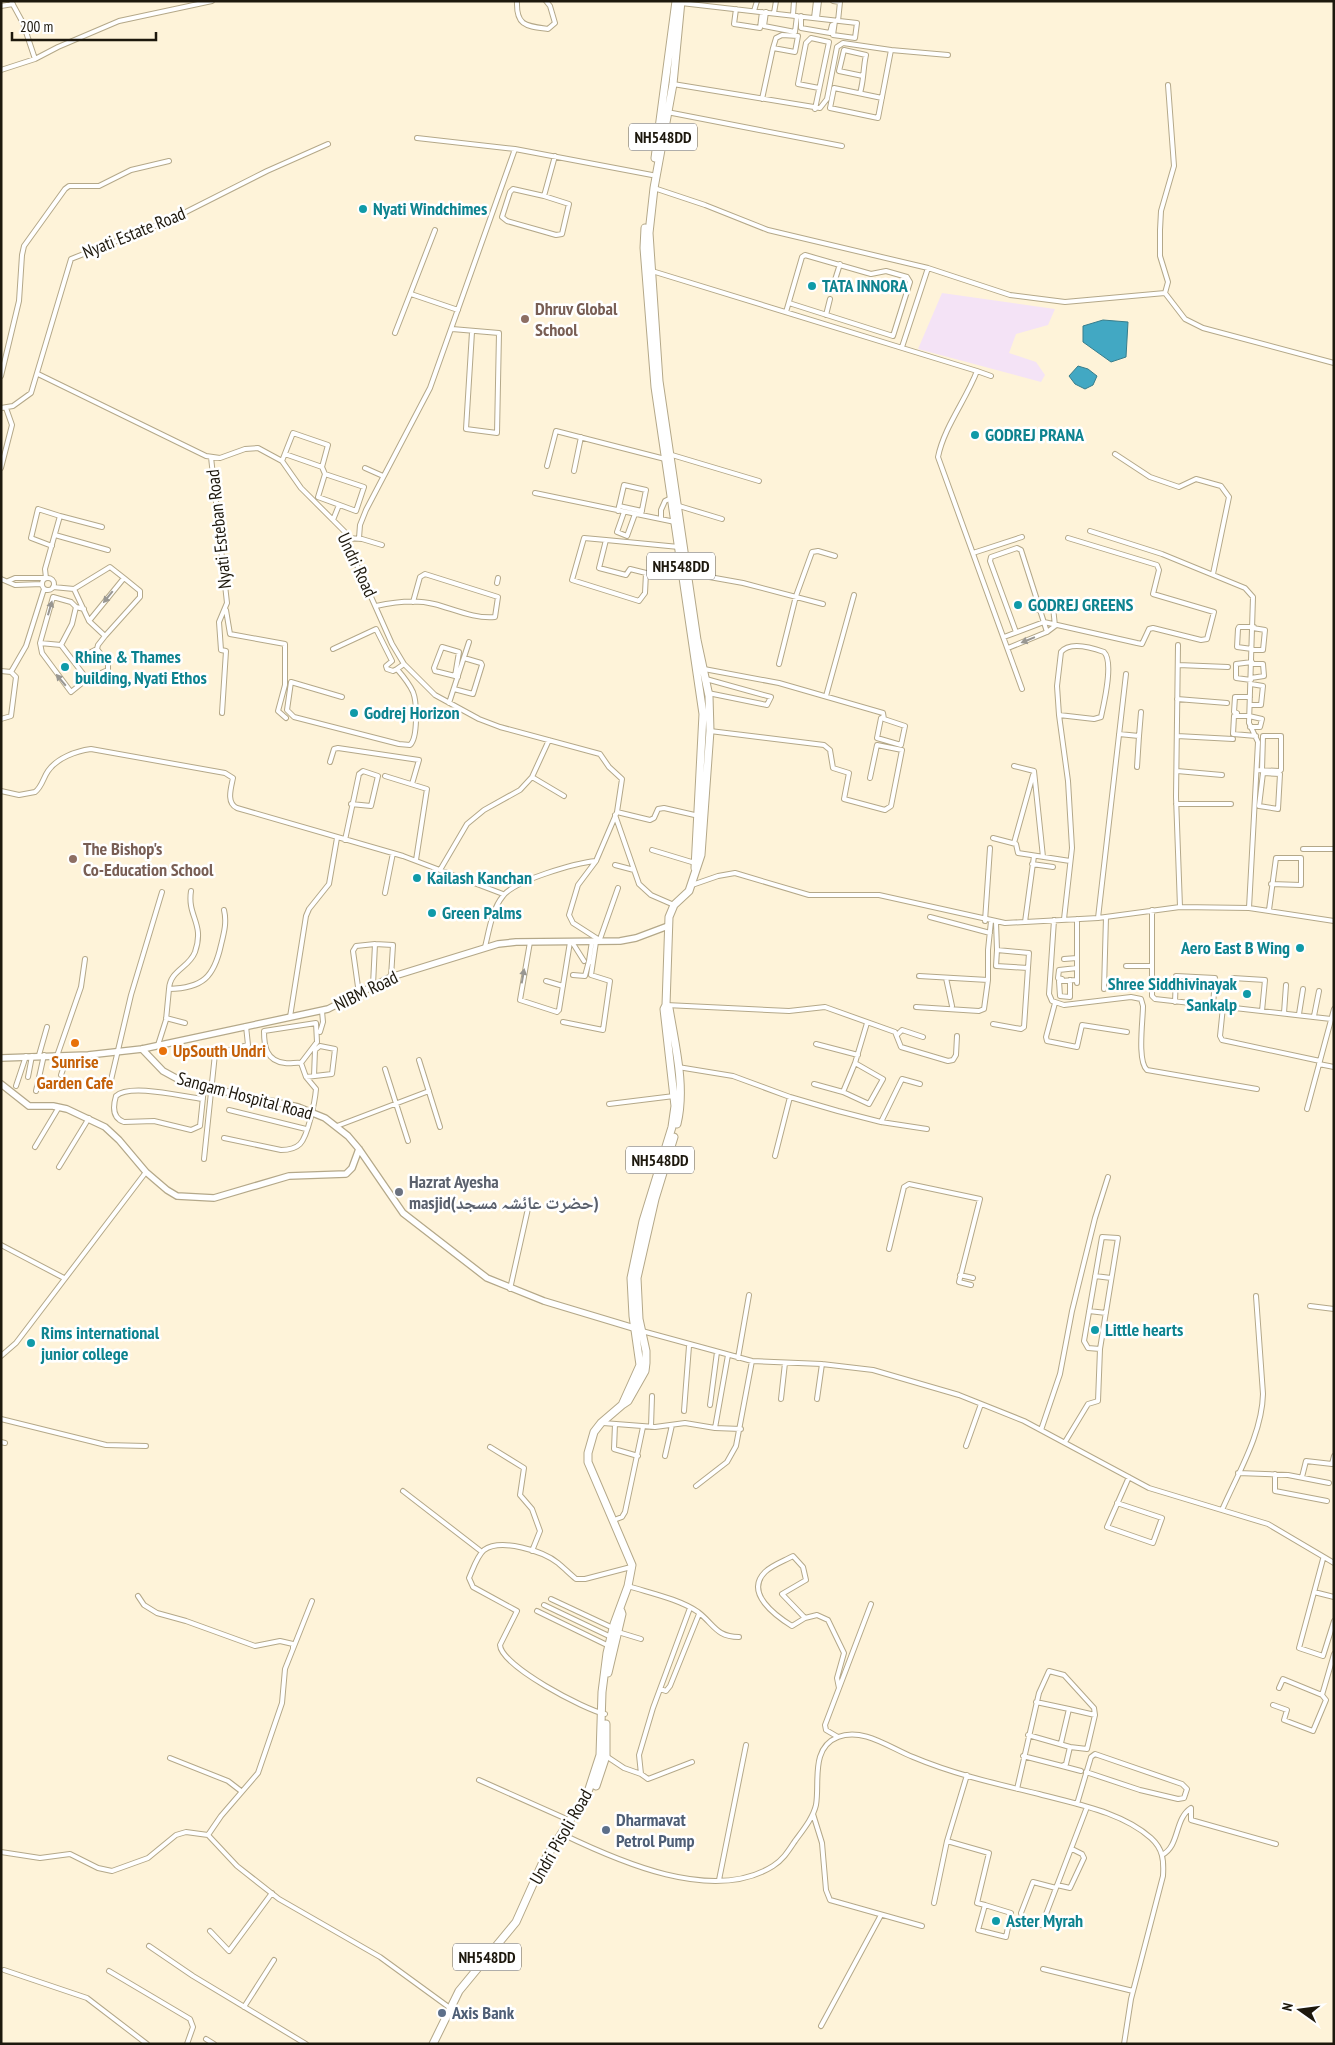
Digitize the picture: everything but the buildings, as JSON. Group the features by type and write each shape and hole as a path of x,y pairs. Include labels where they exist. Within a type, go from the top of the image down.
{"highway":[{"name":"NH548DD","path":"677,2 673,84 649,225 659,381 678,546 703,714 701,855 692,886 686,895 674,905 668,926 666,1005 664,1009 677,1096"},
{"name":"NH548DD","path":"677,2 652,175 644,248 655,387 679,506 687,573 708,693 710,731 695,863 696,873"},
{"name":"NH548DD","path":"563,1834 596,1778 603,1755 603,1714 611,1642 628,1586 630,1560 588,1462 591,1440 601,1423 622,1405 640,1365 638,1330 631,1294 652,1189 672,1127 677,1096 678,1067 670,1008 666,1005"},
{"name":"Undri Pisoli Road","path":"433,2044 450,2008 472,1973 507,1936 516,1922 545,1859 563,1834 596,1778"}],"main road":[{"name":"NIBM Road","path":"1,1058 117,1052 158,1046 336,1006 391,977 485,947 516,942 571,942 636,938 668,926"},
{"name":"Sangam Hospital Road","path":"142,1049 163,1071 175,1079 207,1089 311,1111 337,1126 359,1149 402,1213 487,1278 510,1289 565,1308 638,1330"},
{"path":"1,1084 28,1106 59,1107 89,1118 115,1135 146,1172 177,1196 214,1198 289,1176 346,1174 352,1168 359,1149"}],"street":[{"path":"1,70 35,59 119,21 212,1"},
{"path":"517,1 517,15 520,22 530,27 548,29 554,26 554,23 550,6 546,1"},
{"path":"754,11 757,1"},
{"path":"774,13 776,1"},
{"path":"794,1 801,28 830,33 836,21"},
{"path":"815,18 817,1"},
{"path":"677,2 836,21 857,23 855,38 833,35 836,21 840,2 833,1"},
{"path":"1,6 12,3 23,23 35,59"},
{"path":"736,9 734,24 760,28 764,12"},
{"path":"764,12 764,26 795,32 797,16"},
{"path":"762,98 774,48 778,36 798,36 795,52 774,48"},
{"path":"814,109 820,88 829,42 811,38 806,43 798,84 820,88"},
{"path":"673,84 762,98 814,109 820,108 827,99 835,53 840,44 948,55"},
{"path":"860,94 863,76 866,54 844,50 839,71 863,76"},
{"path":"882,98 834,88 830,108 878,118 892,50"},
{"path":"1165,293 1168,282 1160,256 1161,211 1174,166 1168,85"},
{"path":"667,112 842,146"},
{"path":"418,138 515,149 652,175"},
{"name":"Nyati Estate Road","path":"4,408 22,402 31,393 72,259 170,220 267,171 328,144"},
{"path":"359,538 360,525 366,510 423,403 452,329 515,149"},
{"path":"544,196 555,156"},
{"path":"1,376 19,301 24,246 65,189 69,186 99,186 131,170 169,161"},
{"path":"654,188 705,205 768,230 928,268 1010,295 1049,300 1084,300 1165,293"},
{"path":"513,189 544,196 569,204 564,231 559,235 504,219 502,214 510,192 513,189"},
{"path":"395,334 435,230"},
{"path":"786,312 803,255 871,274 886,271 907,277 910,282 893,336 789,303"},
{"path":"834,283 840,264"},
{"path":"902,347 928,268"},
{"path":"652,271 977,370 991,376"},
{"path":"1165,293 1185,319 1203,328 1334,363"},
{"path":"410,294 458,310"},
{"path":"826,315 830,299"},
{"path":"452,329 499,333 497,434 466,429 472,332"},
{"path":"977,370 967,396 945,436 938,457 1022,689"},
{"path":"38,374 211,457"},
{"path":"1,468 12,425 4,408"},
{"path":"547,466 556,432 669,457 759,481"},
{"path":"282,461 293,433 328,445 322,466 325,474 318,497 356,510 364,487 325,474"},
{"path":"574,471 581,437"},
{"name":"Undri Road","path":"211,457 220,458 245,449 258,448 282,461 301,488 348,538 356,563 392,644 404,664 420,682 449,703 479,719 500,727 597,752 602,756 608,767 622,779 616,813 596,861 578,885 569,915 573,923 598,941"},
{"path":"285,454 322,466"},
{"path":"1115,454 1150,477 1179,487 1196,479 1221,486 1229,497 1213,574"},
{"name":"Nyati Esteban Road","path":"211,457 227,603 220,622 221,650 226,651 222,713"},
{"path":"365,468 383,476"},
{"path":"618,509 624,485 646,490 639,514 634,520 627,536 617,532 623,514"},
{"path":"535,494 618,509 675,522"},
{"path":"661,519 662,505 665,500 672,498"},
{"path":"333,520 340,505"},
{"path":"679,506 722,519"},
{"path":"52,546 30,538 38,509 102,527"},
{"path":"618,509 634,520"},
{"path":"623,514 639,514"},
{"path":"11,672 26,646 44,589 42,584 45,578 45,570 60,516"},
{"path":"1090,531 1162,554 1213,574 1250,592 1254,602 1249,715 1250,727 1258,742 1260,770"},
{"path":"55,535 108,550"},
{"path":"973,553 1022,537"},
{"path":"348,538 359,538 382,545"},
{"path":"606,540 599,568 626,575 630,569 646,574 645,593 640,601 617,596 572,580 584,538 678,546"},
{"path":"1004,636 1044,622 1142,644 1149,629 1153,628 1206,639 1214,614 1212,610 1154,594 1159,570 1157,566 1068,538"},
{"path":"1016,632 990,561 991,557 1017,548 1021,550 1038,603"},
{"path":"779,664 796,596 812,552 818,551 835,556"},
{"path":"44,589 48,590 53,587 74,589 110,567 140,591 140,597 105,636 97,649 74,661"},
{"path":"687,573 796,596 823,604"},
{"path":"376,606 393,602 432,603 484,618 495,617 498,597 425,574 420,577 414,602"},
{"path":"8,581 14,578 45,578 52,579 53,587"},
{"path":"89,621 124,578"},
{"path":"497,584 498,578"},
{"path":"1,579 15,585 42,584"},
{"path":"74,589 89,621 105,636"},
{"path":"826,696 854,595"},
{"path":"84,609 76,607 71,602 53,597 40,643 43,655 71,692 87,679 110,668 97,649"},
{"path":"1047,632 1037,610 1046,606 1053,607 1055,626"},
{"path":"61,645 72,624 76,607"},
{"path":"225,608 230,634 285,644 285,685 278,711 286,718"},
{"path":"1008,648 1047,632 1055,626"},
{"path":"1239,627 1253,627 1265,630 1263,650 1252,649 1237,647 1239,627"},
{"path":"333,649 376,629 392,661"},
{"path":"456,677 469,642"},
{"path":"40,643 61,645 87,679"},
{"path":"1178,645 1176,804 1180,906"},
{"path":"1060,715 1094,719 1101,717 1108,672 1108,658 1104,652 1075,646 1068,647 1061,652 1057,686 1060,715 1068,781 1070,861 1064,919"},
{"path":"449,703 454,689 460,654 442,647 434,668 456,677"},
{"path":"399,656 386,666 387,669 392,672 404,664"},
{"path":"454,689 473,694 482,665 481,663 464,658"},
{"path":"1250,705 1262,705 1263,686 1236,678 1236,664 1263,664 1264,676 1251,681"},
{"path":"1178,665 1228,668"},
{"path":"704,669 751,676 883,713 884,718 905,726 901,745 876,738 881,718 884,718"},
{"path":"342,697 291,682 286,710 294,717 399,744 410,745 415,737 415,700 410,686 397,670"},
{"path":"1,671 11,672 16,677 11,716 1,719"},
{"path":"1098,918 1126,674"},
{"path":"706,679 771,697 766,705 708,693"},
{"path":"1250,697 1236,696 1234,698 1234,713 1262,718 1260,728 1250,727"},
{"path":"1178,698 1227,703"},
{"path":"1138,767 1141,712"},
{"path":"1249,715 1234,716 1232,733 1256,736"},
{"path":"710,731 824,745 830,750 833,768 849,773 844,799 885,810 891,806 902,750 878,744 870,778"},
{"path":"1119,734 1139,736"},
{"path":"1177,736 1233,739"},
{"path":"1250,908 1262,738 1265,736 1281,736 1281,770 1260,770"},
{"path":"440,870 467,824 484,810 520,790 532,777 549,740"},
{"path":"330,762 334,749 338,748 419,760 412,784"},
{"path":"1,791 19,795 35,792 48,771 58,761 76,752 91,750 229,774 232,778 230,799 234,806 416,860 503,894"},
{"path":"1014,766 1034,771"},
{"path":"345,840 351,804 360,772 366,771 378,776 371,806 364,807 351,804"},
{"path":"1034,771 1014,843 1018,853 1070,861"},
{"path":"1034,771 1043,857"},
{"path":"1176,772 1222,775"},
{"path":"1262,773 1280,774 1279,808 1260,807 1258,792 1262,773"},
{"path":"385,776 427,789 416,860"},
{"path":"532,777 564,796"},
{"path":"1176,804 1231,804"},
{"path":"616,813 650,820 654,818 658,809 662,808 701,817"},
{"name":"Undri Road","path":"616,813 638,884 645,891 674,905"},
{"path":"290,1017 306,916 313,903 329,884 337,838"},
{"path":"993,838 1014,843"},
{"path":"985,920 990,848"},
{"path":"1303,849 1334,850"},
{"path":"652,850 695,863"},
{"path":"385,893 393,853"},
{"path":"1025,922 1034,856"},
{"path":"1270,910 1271,884 1276,858 1301,858 1301,885 1271,884"},
{"path":"485,947 496,908 503,894 554,871 596,861"},
{"path":"1032,864 1053,867"},
{"path":"616,865 634,870"},
{"path":"692,886 718,876 735,873 809,895 879,895 996,922 1098,918 1180,906 1250,908 1334,921"},
{"path":"573,975 585,976 588,961 598,941 618,888"},
{"path":"158,1046 166,1018 172,976 192,957 196,950 199,931 190,904 191,891"},
{"path":"111,1080 138,969 162,892"},
{"path":"169,989 189,987 212,974 224,930 224,910"},
{"path":"1152,910 1153,998 1331,1019"},
{"path":"1104,988 1106,916"},
{"path":"930,917 990,933"},
{"path":"1077,919 1077,980"},
{"path":"1054,920 1049,994 1054,1004 1046,1037 1047,1041 1077,1048 1082,1025 1127,1032"},
{"path":"916,1007 982,1010 986,1007 991,921"},
{"path":"996,922 996,966 1028,968"},
{"path":"530,942 520,1000 559,1012 571,942"},
{"path":"563,1022 603,1030 610,981 591,974 588,961 571,942"},
{"path":"374,985 375,944"},
{"path":"359,994 353,949 356,946 393,945 391,977"},
{"path":"993,1024 1021,1029 1024,1027 1029,954 997,950"},
{"path":"1064,959 1077,958"},
{"path":"57,1056 82,987 85,959"},
{"path":"1126,966 1152,966"},
{"path":"1077,968 1058,971 1059,978 1077,980"},
{"path":"919,976 988,980"},
{"path":"1175,1002 1176,976 1215,978 1213,1006"},
{"path":"946,978 952,1006"},
{"path":"1233,978 1265,980 1262,1011"},
{"path":"1070,980 1070,996 1060,996 1058,981 1070,980 1077,980"},
{"path":"546,981 563,986"},
{"path":"1284,1013 1286,985"},
{"path":"1299,1014 1303,989"},
{"path":"1314,1016 1319,991"},
{"path":"1054,1004 1064,1005 1131,997 1141,1000 1143,1006 1142,1057 1144,1067 1147,1070 1257,1089"},
{"path":"666,1005 788,1011 825,1007 898,1034"},
{"path":"1223,1007 1220,1036 1222,1040 1334,1067"},
{"path":"320,1032 322,1010"},
{"path":"1307,1110 1333,1012"},
{"path":"166,1018 185,1022"},
{"path":"315,1022 317,1042 301,1063 280,1062 266,1053 264,1049 264,1031 315,1022"},
{"path":"842,1092 858,1055 867,1022"},
{"path":"203,1100 152,1092 124,1091 116,1096 114,1112 119,1120 124,1122 154,1121 191,1130 200,1126 203,1100 215,1054 248,1045 246,1026"},
{"path":"28,1077 47,1027"},
{"path":"923,1038 902,1030 898,1034 898,1044 901,1047 948,1061 953,1060 956,1055 957,1036"},
{"path":"816,1044 858,1055"},
{"path":"306,1077 332,1074 335,1049 320,1046 315,1050 314,1076"},
{"path":"60,1075 68,1055"},
{"path":"16,1086 35,1056"},
{"path":"35,1056 36,1091"},
{"path":"419,1060 440,1127"},
{"path":"224,1138 288,1150 299,1145 306,1129 316,1089 306,1077 301,1063"},
{"path":"814,1084 842,1092 869,1104 883,1079 880,1075 855,1063"},
{"path":"678,1067 733,1076 790,1097 881,1122 927,1129"},
{"path":"385,1069 408,1141"},
{"path":"881,1122 902,1079 920,1084"},
{"path":"204,1159 207,1089"},
{"path":"337,1126 429,1091"},
{"path":"609,1104 677,1096"},
{"path":"775,1156 790,1097"},
{"path":"35,1147 59,1107"},
{"path":"229,1110 306,1129"},
{"path":"59,1168 89,1118"},
{"path":"1,1356 16,1343 146,1172"},
{"path":"1041,1430 1060,1374 1072,1311 1095,1218 1108,1177"},
{"path":"889,1249 904,1187 909,1184 980,1199 958,1282 972,1285"},
{"path":"510,1289 529,1204"},
{"path":"1065,1442 1088,1404 1098,1400 1100,1349 1118,1238 1102,1237 1089,1311 1084,1343 1090,1349 1100,1349"},
{"path":"1,1245 64,1278"},
{"path":"960,1276 973,1278"},
{"path":"1095,1276 1112,1278"},
{"path":"738,1358 749,1295"},
{"path":"1222,1510 1259,1423 1263,1403 1256,1296"},
{"path":"1310,1306 1334,1308"},
{"path":"1089,1311 1106,1313"},
{"path":"638,1330 689,1346 752,1361 822,1364 873,1370 981,1404 1041,1430 1158,1491 1274,1527 1324,1558 1334,1562"},
{"path":"684,1412 689,1346"},
{"path":"710,1405 717,1352"},
{"path":"715,1428 728,1355"},
{"path":"696,1486 727,1462 736,1446 752,1361"},
{"path":"781,1399 785,1363"},
{"path":"817,1399 822,1364"},
{"path":"651,1427 652,1396"},
{"path":"966,1446 981,1404"},
{"path":"1,1420 106,1444 146,1446"},
{"path":"601,1423 651,1427 685,1423 715,1428 740,1429"},
{"path":"615,1424 614,1449 638,1456"},
{"path":"665,1456 672,1425"},
{"path":"614,1520 622,1517 625,1512 643,1427"},
{"path":"490,1447 524,1468 520,1495 532,1509 540,1531 532,1552"},
{"path":"1302,1477 1306,1461 1332,1464 1334,1456"},
{"path":"1238,1473 1275,1474 1329,1483"},
{"path":"1275,1474 1275,1490 1327,1501"},
{"path":"1117,1503 1162,1518 1153,1543 1107,1527 1117,1503 1129,1477"},
{"path":"403,1491 482,1552"},
{"path":"603,1714 545,1686 504,1656 500,1645 517,1611 474,1587 469,1578 482,1552 494,1544 507,1544 557,1562 576,1579 585,1579 630,1560"},
{"path":"805,1618 782,1594 806,1580 803,1567 793,1556 764,1572 760,1578 760,1595 776,1616 792,1626 805,1618 817,1615 828,1620 844,1652 837,1678 839,1690"},
{"path":"1324,1558 1299,1648 1323,1656 1334,1621"},
{"path":"628,1586 690,1608 722,1636 739,1637"},
{"path":"1314,1592 1334,1597"},
{"path":"138,1596 144,1605 157,1613 186,1621 255,1646 285,1641 293,1644 293,1648"},
{"path":"551,1599 616,1630 641,1639"},
{"path":"208,1834 241,1791 258,1773 282,1703 285,1669 312,1602"},
{"path":"871,1604 825,1728 838,1737 872,1738 910,1756 967,1776 1087,1807 1133,1826 1151,1838 1161,1848 1163,1876 1133,1991 1124,2044"},
{"path":"544,1605 611,1642"},
{"path":"641,1774 639,1755 660,1689 690,1608"},
{"path":"537,1611 611,1642"},
{"path":"660,1689 666,1691 670,1686 699,1614"},
{"path":"1322,1695 1334,1654"},
{"path":"1017,1789 1023,1756 1028,1734 1036,1702 1049,1671 1064,1675 1094,1708 1095,1716 1087,1749 1028,1734"},
{"path":"1273,1705 1287,1710 1284,1720 1313,1730 1326,1700 1322,1695 1283,1679 1279,1688"},
{"path":"1036,1702 1095,1716"},
{"path":"1061,1743 1069,1709"},
{"path":"563,1834 644,1870 683,1878 744,1879 774,1865 784,1857 813,1814 816,1804 817,1778 821,1753 838,1737"},
{"path":"719,1880 746,1745"},
{"path":"1062,1766 1066,1764 1070,1746"},
{"path":"1023,1756 1084,1772 1178,1800 1184,1798 1187,1789 1182,1784 1096,1754 1091,1757 1084,1772 1077,1804"},
{"path":"603,1755 624,1768 641,1774 648,1779 692,1762"},
{"path":"170,1758 228,1781 241,1791"},
{"path":"934,1904 947,1842 967,1776"},
{"path":"479,1780 571,1820"},
{"path":"1072,1848 1082,1854 1084,1858 1070,1888 1057,1887 1034,1882 1021,1914 1022,1918 1041,1925 1057,1887 1087,1807"},
{"path":"1162,1855 1171,1850 1183,1814 1191,1808 1191,1820 1276,1844"},
{"path":"813,1814 822,1843 828,1897 835,1902 922,1926"},
{"path":"1,1852 40,1858 70,1854 98,1868 112,1871 148,1858 176,1835 186,1832 208,1834 236,1866 272,1893 380,1957 450,2008"},
{"path":"947,1842 989,1853 977,1903 985,1905 1011,1913 1006,1937 978,1930 985,1905"},
{"path":"210,1931 229,1951 272,1893"},
{"path":"821,2026 881,1915"},
{"path":"149,1946 306,2044"},
{"path":"244,2007 274,1960"},
{"path":"1043,1968 1133,1991"},
{"path":"4,1970 87,1998 147,2044"},
{"path":"109,1971 190,2019 193,2028 187,2044"},
{"path":"206,2039 214,2044"}],"shaded area":[{"path":"942,293 1055,309 1048,325 1016,334 1009,353 1036,362 1045,375 1041,382 918,349"}],"water":[{"path":"1103,320 1128,322 1126,357 1111,362 1083,342 1083,326"},
{"path":"1078,366 1088,369 1097,376 1093,385 1085,389 1075,384 1069,376"}],"place":[{"name":"Nyati Windchimes","path":"363,209"},
{"name":"TATA INNORA","path":"812,286"},
{"name":"Dhruv Global School","path":"525,319"},
{"name":"GODREJ PRANA","path":"975,435"},
{"name":"GODREJ GREENS","path":"1018,605"},
{"name":"Rhine & Thames building, Nyati Ethos","path":"65,667"},
{"name":"Godrej Horizon","path":"354,713"},
{"name":"The Bishop's Co-Education School","path":"73,859"},
{"name":"Kailash Kanchan","path":"417,878"},
{"name":"Green Palms","path":"432,913"},
{"name":"Aero East B Wing","path":"1300,948"},
{"name":"Shree Siddhivinayak Sankalp","path":"1247,994"},
{"name":"Sunrise Garden Cafe","path":"75,1043"},
{"name":"UpSouth Undri","path":"163,1051"},
{"name":"Hazrat Ayesha masjid(حضرت عائشہ مسجد)","path":"399,1192"},
{"name":"Little hearts","path":"1095,1330"},
{"name":"Rims international junior college","path":"31,1343"},
{"name":"Dharmavat Petrol Pump","path":"606,1830"},
{"name":"Aster Myrah","path":"996,1921"},
{"name":"Axis Bank","path":"442,2013"}]}
